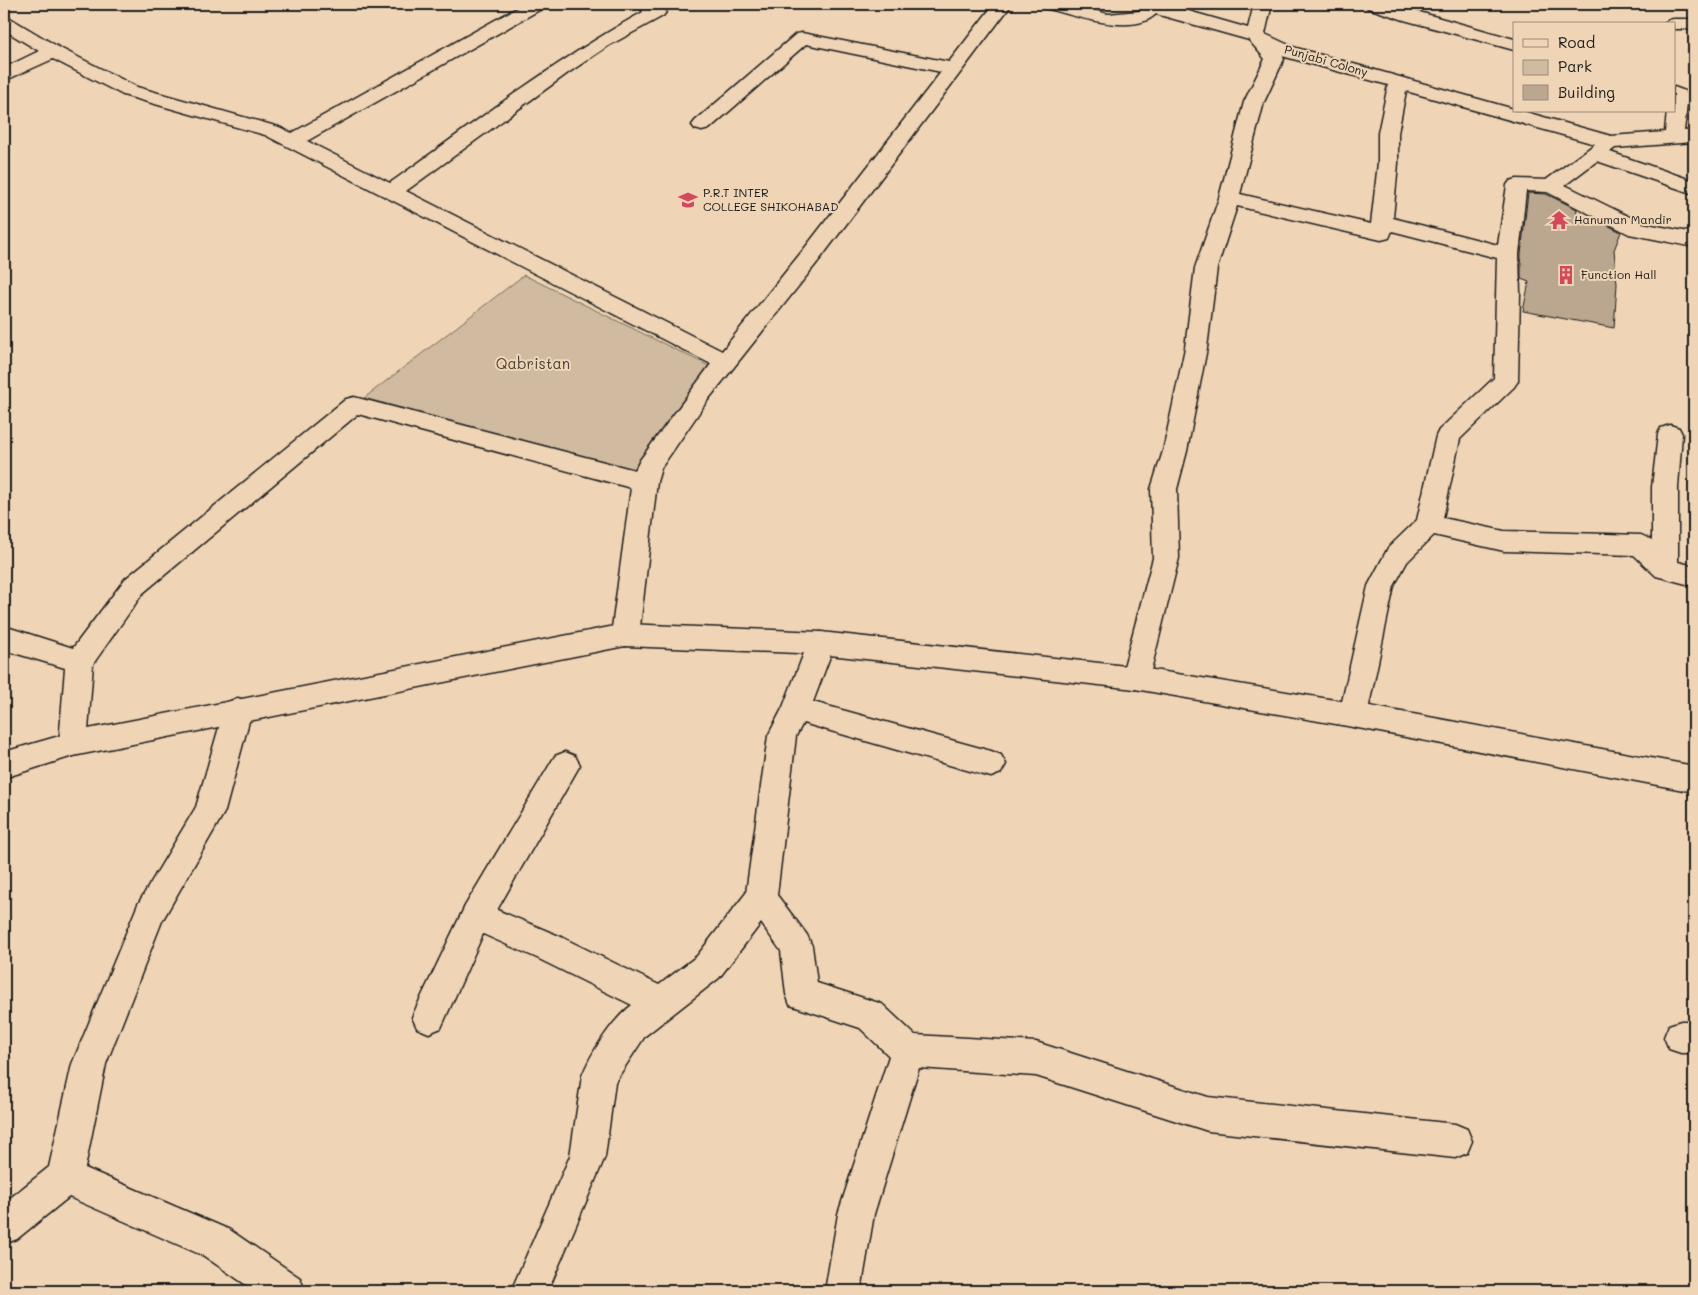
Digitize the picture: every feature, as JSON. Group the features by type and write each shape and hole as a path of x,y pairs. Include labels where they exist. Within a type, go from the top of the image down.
{"street":[{"path":"292,141 537,4"},
{"path":"391,192 561,69 602,42 657,12 650,9 657,4"},
{"path":"625,635 644,482 649,466 672,430 812,254 1003,4"},
{"path":"1051,4 1108,19 1144,16 1156,7"},
{"path":"1135,678 1166,558 1164,489 1175,451 1196,348 1206,268 1229,198 1254,102 1275,59 1255,36 1263,4"},
{"path":"1374,4 1513,45"},
{"name":"Punjabi Colony","path":"1156,7 1255,36 1286,51 1398,81 1602,148 1694,188"},
{"path":"4,22 54,52 130,91 272,131 725,362"},
{"path":"1676,24 1694,24"},
{"path":"702,125 802,38 953,69"},
{"path":"4,75 54,52"},
{"path":"1229,198 1381,233 1388,163 1388,133 1398,81"},
{"path":"1674,137 1678,95 1676,94"},
{"path":"1551,186 1602,148 1674,137 1694,136"},
{"path":"1353,715 1382,586 1397,554 1429,524 1448,436 1506,381 1510,294 1508,254 1517,184 1551,186 1636,229 1694,240"},
{"path":"1383,222 1508,254"},
{"path":"73,744 79,661 134,586 354,405 644,482"},
{"path":"1665,569 1665,487 1670,434"},
{"path":"1429,524 1504,540 1641,545 1665,569 1694,576"},
{"path":"4,765 73,744 625,635 821,643 1135,678 1353,715 1694,779"},
{"path":"4,637 8,640 79,661"},
{"path":"529,1291 587,1156 599,1076 633,1025 708,967 761,898 782,736 796,709 821,643"},
{"path":"796,709 991,764"},
{"path":"4,1226 65,1177 89,1064 149,914 210,811 238,710"},
{"path":"429,1017 476,916 565,766"},
{"path":"761,898 796,946 802,994 870,1014 908,1050 1036,1059 1208,1114 1455,1141"},
{"path":"476,916 548,947 661,1003"},
{"path":"843,1291 856,1214 908,1050"},
{"path":"65,1177 216,1243 287,1291"}],"green space":[{"name":"Qabristan","path":"524,275 709,366 641,471 364,398"}],"building":[{"name":"Function Hall","path":"1528,193 1546,194 1577,209 1576,215 1597,220 1621,232 1614,250 1617,284 1614,328 1523,311 1529,282 1521,279 1521,254"}],"place":[{"name":"P.R.T INTER COLLEGE SHIKOHABAD","path":"688,200"},
{"name":"Hanuman Mandir","path":"1559,220"},
{"name":"Function Hall","path":"1566,275"}]}
